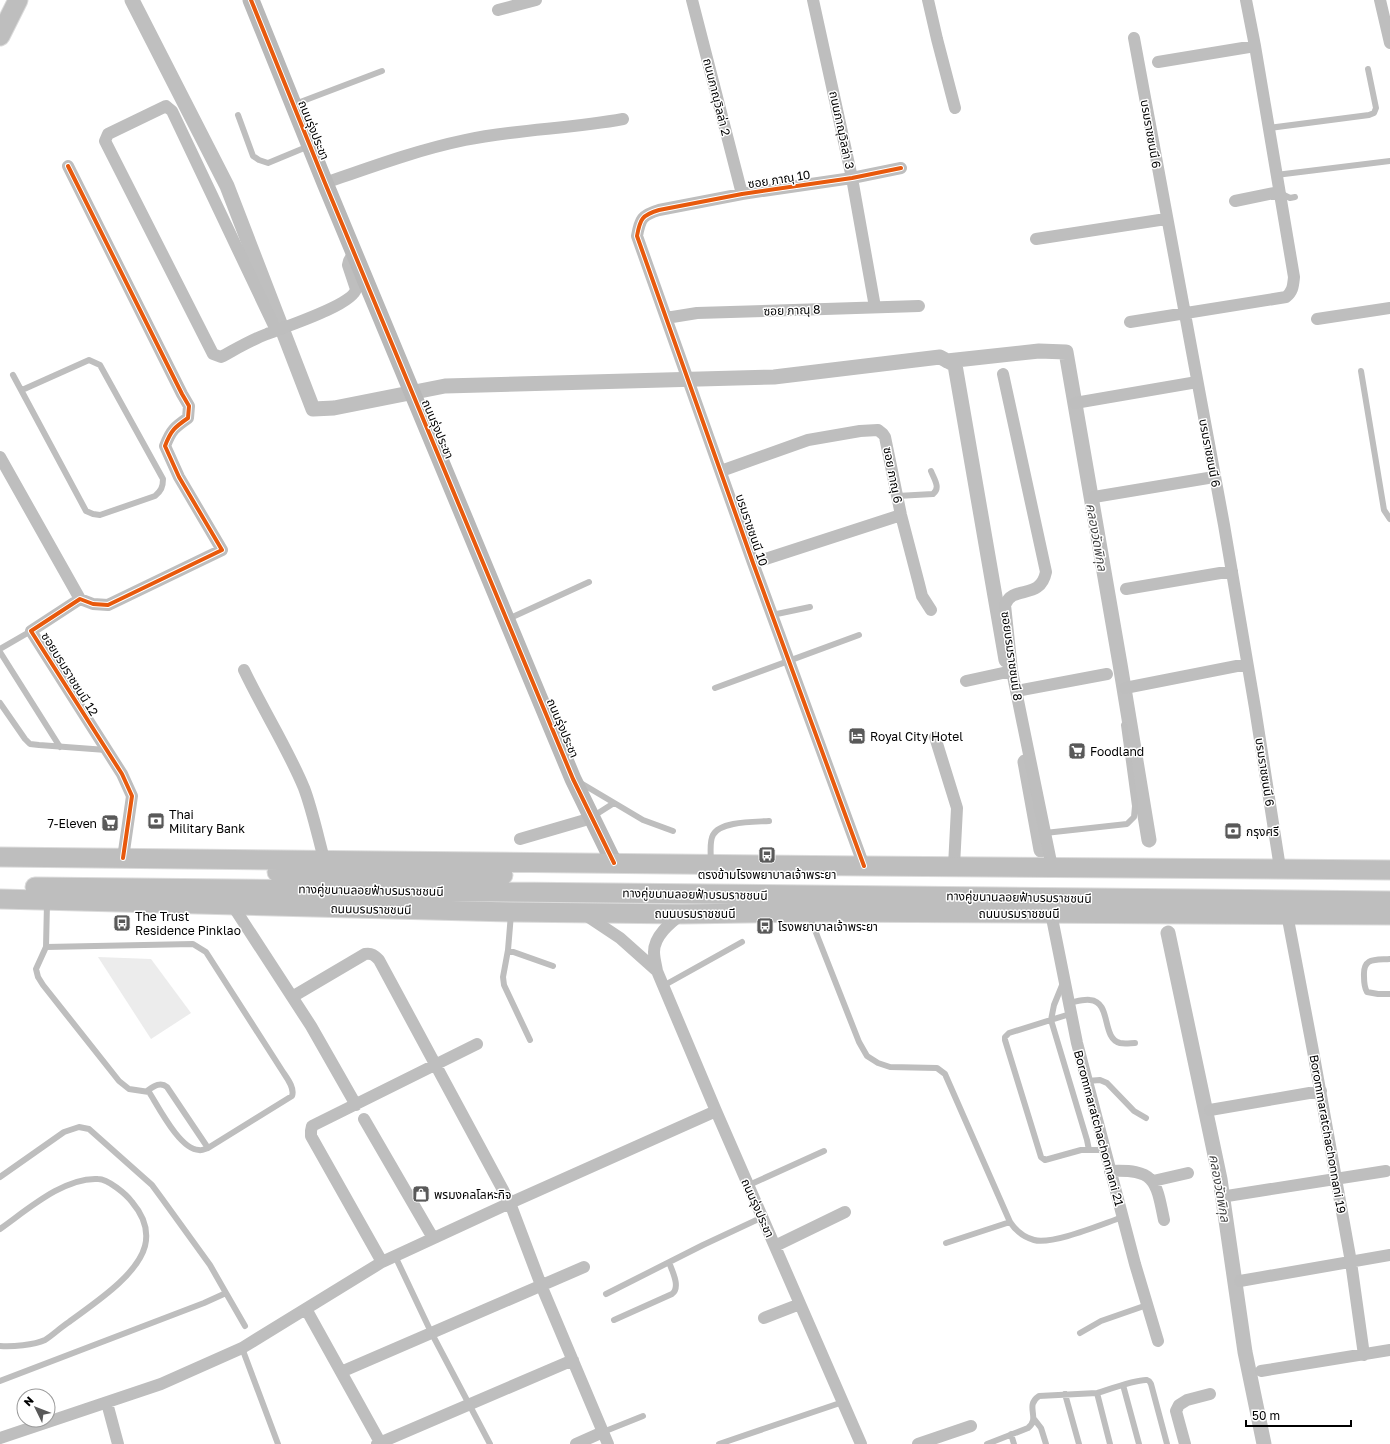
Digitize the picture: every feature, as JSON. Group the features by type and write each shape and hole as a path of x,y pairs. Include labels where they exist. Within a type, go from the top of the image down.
{"main road":[{"path":"0,36 18,0"},
{"path":"0,856 864,866 1390,870"},
{"name":"ทางคู่ขนานลอยฟ้าบรมราชชนนี","path":"0,869 659,877 1390,882"},
{"name":"ทางคู่ขนานลอยฟ้าบรมราชชนนี","path":"0,886 1390,901"},
{"name":"ถนนบรมราชชนนี","path":"0,899 234,906 683,914 808,912 1390,915"}],"street":[{"name":"ถนนรุ่งประชา","path":"251,0 325,183 574,779 614,863"},
{"path":"498,10 536,0"},
{"name":"ถนนภาณุวิลล่า 2","path":"692,0 742,194"},
{"name":"ถนนภาณุวิลล่า 3","path":"813,0 852,178 874,307"},
{"path":"928,0 955,108"},
{"path":"1130,322 1286,297 1290,293 1293,286 1294,278 1246,0"},
{"path":"1380,0 1387,16 1390,43"},
{"name":"บรมราชชนนี 6","path":"1134,38 1166,219 1232,571 1280,868"},
{"path":"1158,62 1255,46"},
{"path":"276,330 172,111 166,106 108,134 105,141 213,354 220,357 276,330 331,309 349,298 355,293 355,285 348,265 348,261 354,252"},
{"path":"325,183 404,156 465,140 512,132 595,124 622,119"},
{"path":"0,457 80,599 93,604 108,605 222,550 179,477 165,446 170,433 188,418 189,406 68,166"},
{"name":"ซอย ภาณุ 10","path":"659,210 742,194 852,178 901,168"},
{"path":"1235,201 1279,192"},
{"name":"บรมราชชนนี 10","path":"659,210 647,214 640,222 636,236 689,386 721,470 753,563 864,866"},
{"path":"1036,239 1166,219"},
{"name":"ซอย ภาณุ 8","path":"666,318 697,313 919,306"},
{"path":"1317,319 1390,308"},
{"name":"ซอยบรมราชชนนี 8","path":"1002,374 1046,572 1041,585 1014,595 1008,599 1005,605 1012,670 1052,867"},
{"path":"1075,403 1197,382"},
{"name":"ซอย ภาณุ 6","path":"721,470 808,440 860,431 878,430 885,437 901,515 922,596 931,610"},
{"path":"1094,498 1214,477"},
{"path":"753,563 901,515"},
{"path":"1126,589 1232,571"},
{"name":"ซอยบรมราชชนนี 12","path":"80,599 31,630 122,774 132,796 123,858"},
{"path":"1125,688 1247,664"},
{"path":"244,670 256,696 283,742 305,790 324,859"},
{"path":"966,680 1012,670"},
{"path":"1016,691 1107,674"},
{"path":"935,737 957,808 954,866"},
{"path":"520,839 592,818"},
{"path":"234,906 311,1026 356,1105"},
{"name":"ถนนรุ่งประชา","path":"581,912 620,938 656,971"},
{"name":"Borommaratchachonnani 21","path":"1051,913 1069,1008 1087,1081 1110,1171 1158,1341"},
{"name":"ถนนรุ่งประชา","path":"683,914 669,924 656,942 654,950 656,971 861,1444"},
{"name":"Borommaratchachonnani 19","path":"1287,914 1321,1091 1351,1262 1364,1355"},
{"path":"292,997 365,954 374,955 379,960 510,1203 541,1285 608,1444"},
{"path":"382,1262 311,1136 312,1126 477,1044"},
{"path":"1210,1110 1321,1091"},
{"path":"0,1438 161,1384 242,1348 382,1262 716,1111"},
{"path":"364,1119 433,1238"},
{"path":"1110,1171 1125,1170 1148,1176 1153,1181 1158,1193 1164,1220"},
{"path":"1227,1196 1386,1171"},
{"path":"1153,1181 1188,1173"},
{"path":"775,1246 845,1212"},
{"path":"1240,1281 1390,1255"},
{"path":"341,1372 584,1267"},
{"path":"764,1318 800,1304"},
{"path":"306,1309 380,1443 573,1360"},
{"path":"1261,1371 1390,1350"},
{"path":"1185,1444 1176,1411 1179,1405 1187,1400 1210,1394"},
{"path":"107,1403 118,1444"},
{"path":"918,1444 971,1426"},
{"path":"576,1444 603,1432"}],"lane":[{"path":"1269,128 1369,115 1374,113 1376,108 1368,69"},
{"path":"294,104 382,71"},
{"path":"238,115 253,156 259,160 268,163 310,146"},
{"path":"1276,175 1390,161"},
{"path":"1279,192 1290,198 1295,197"},
{"path":"13,375 86,511 100,515 155,496 160,491 163,485 163,479 100,365 89,360 22,390"},
{"path":"1361,371 1384,510 1390,519"},
{"path":"897,496 933,494 936,492 938,488 931,471"},
{"path":"507,619 589,582"},
{"path":"772,615 810,607"},
{"path":"31,630 0,650 60,747"},
{"path":"715,688 858,635"},
{"path":"0,703 30,744 106,750"},
{"path":"1045,833 1127,824 1134,817 1135,806 1124,725"},
{"path":"574,779 643,820 673,831"},
{"path":"592,818 614,803"},
{"path":"711,864 711,841 713,834 719,828 734,824 769,821"},
{"path":"48,900 46,947 36,969 38,977 43,985 119,1081 129,1089 147,1091 160,1084 164,1084 208,1148"},
{"path":"511,912 508,950 503,978 504,985 530,1040"},
{"path":"808,912 858,1042 867,1056 878,1063 890,1067 937,1068 945,1074 1010,1222 1015,1229 1022,1235 1033,1240 1045,1241 1061,1238 1123,1217"},
{"path":"663,986 742,942"},
{"path":"46,947 194,944 206,952 283,1072 294,1093 289,1098 208,1148 199,1150 191,1148 185,1144 172,1128 147,1091"},
{"path":"508,950 553,966"},
{"path":"1390,959 1369,961 1365,964 1364,969 1364,984 1367,992 1390,994"},
{"path":"1064,982 1054,1005 1051,1020 1088,1140 1089,1150"},
{"path":"1105,1150 1075,1151 1045,1160 1041,1157 1005,1037 1009,1033 1051,1020 1069,1008 1092,1000 1103,1010 1111,1037 1115,1041 1120,1044 1136,1044"},
{"path":"1087,1081 1100,1080 1107,1083 1134,1111 1146,1118"},
{"path":"0,1177 64,1132 79,1127 89,1129 156,1190 210,1265 245,1326"},
{"path":"748,1185 824,1152"},
{"path":"0,1229 56,1190 78,1180 99,1179 123,1191 134,1203 145,1222 147,1234 145,1247 140,1258 132,1269 103,1296 44,1340 23,1345 0,1346"},
{"path":"606,1294 763,1217"},
{"path":"946,1243 1010,1222"},
{"path":"395,1256 431,1332 490,1444"},
{"path":"614,1320 672,1294 675,1291 677,1287 669,1262"},
{"path":"0,1381 204,1303 226,1293"},
{"path":"1080,1333 1101,1321 1147,1305"},
{"path":"242,1348 278,1444"},
{"path":"986,1444 1028,1428 1032,1425 1034,1419 1032,1405 1034,1400 1039,1396 1097,1393 1146,1380 1150,1382 1167,1444"},
{"path":"1123,1385 1139,1444"},
{"path":"1097,1393 1110,1444"},
{"path":"1065,1394 1079,1444"},
{"path":"719,1444 843,1402"},
{"path":"603,1432 643,1416"},
{"path":"1034,1419 1041,1428 1046,1444"},
{"path":"1011,1434 1014,1444"}],"shaded area":[{"path":"98,957 151,959 191,1013 151,1039"}],"waterway":[{"path":"132,0 227,186 313,409 334,408 445,386 774,377 940,357 955,365 1006,660"},
{"name":"คลองวัดพิกุล","path":"947,361 1039,351 1066,352 1149,840"},
{"path":"1025,762 1041,850"},
{"name":"คลองวัดพิกุล","path":"1168,933 1220,1179 1245,1352 1264,1444"}],"cycle path":[{"path":"251,0 325,183 573,779 614,863"},
{"path":"68,166 189,406 188,418 174,429 165,446 179,477 222,550 108,605 93,604 80,599 31,631 122,774 132,796 123,858"},
{"path":"864,866 753,563 637,236 639,225 643,218 659,210 742,194 852,178 901,168"}],"place":[{"name":"Royal City Hotel","path":"857,736"},
{"name":"Foodland","path":"1077,751"},
{"name":"Thai Military Bank","path":"156,821"},
{"name":"7-Eleven","path":"110,823"},
{"name":"กรุงศรี","path":"1233,831"},
{"name":"ตรงข้ามโรงพยาบาลเจ้าพระยา","path":"767,855"},
{"name":"The Trust Residence Pinklao","path":"122,923"},
{"name":"โรงพยาบาลเจ้าพระยา","path":"765,926"},
{"name":"พรมงคลโลหะกิจ","path":"421,1194"}]}
